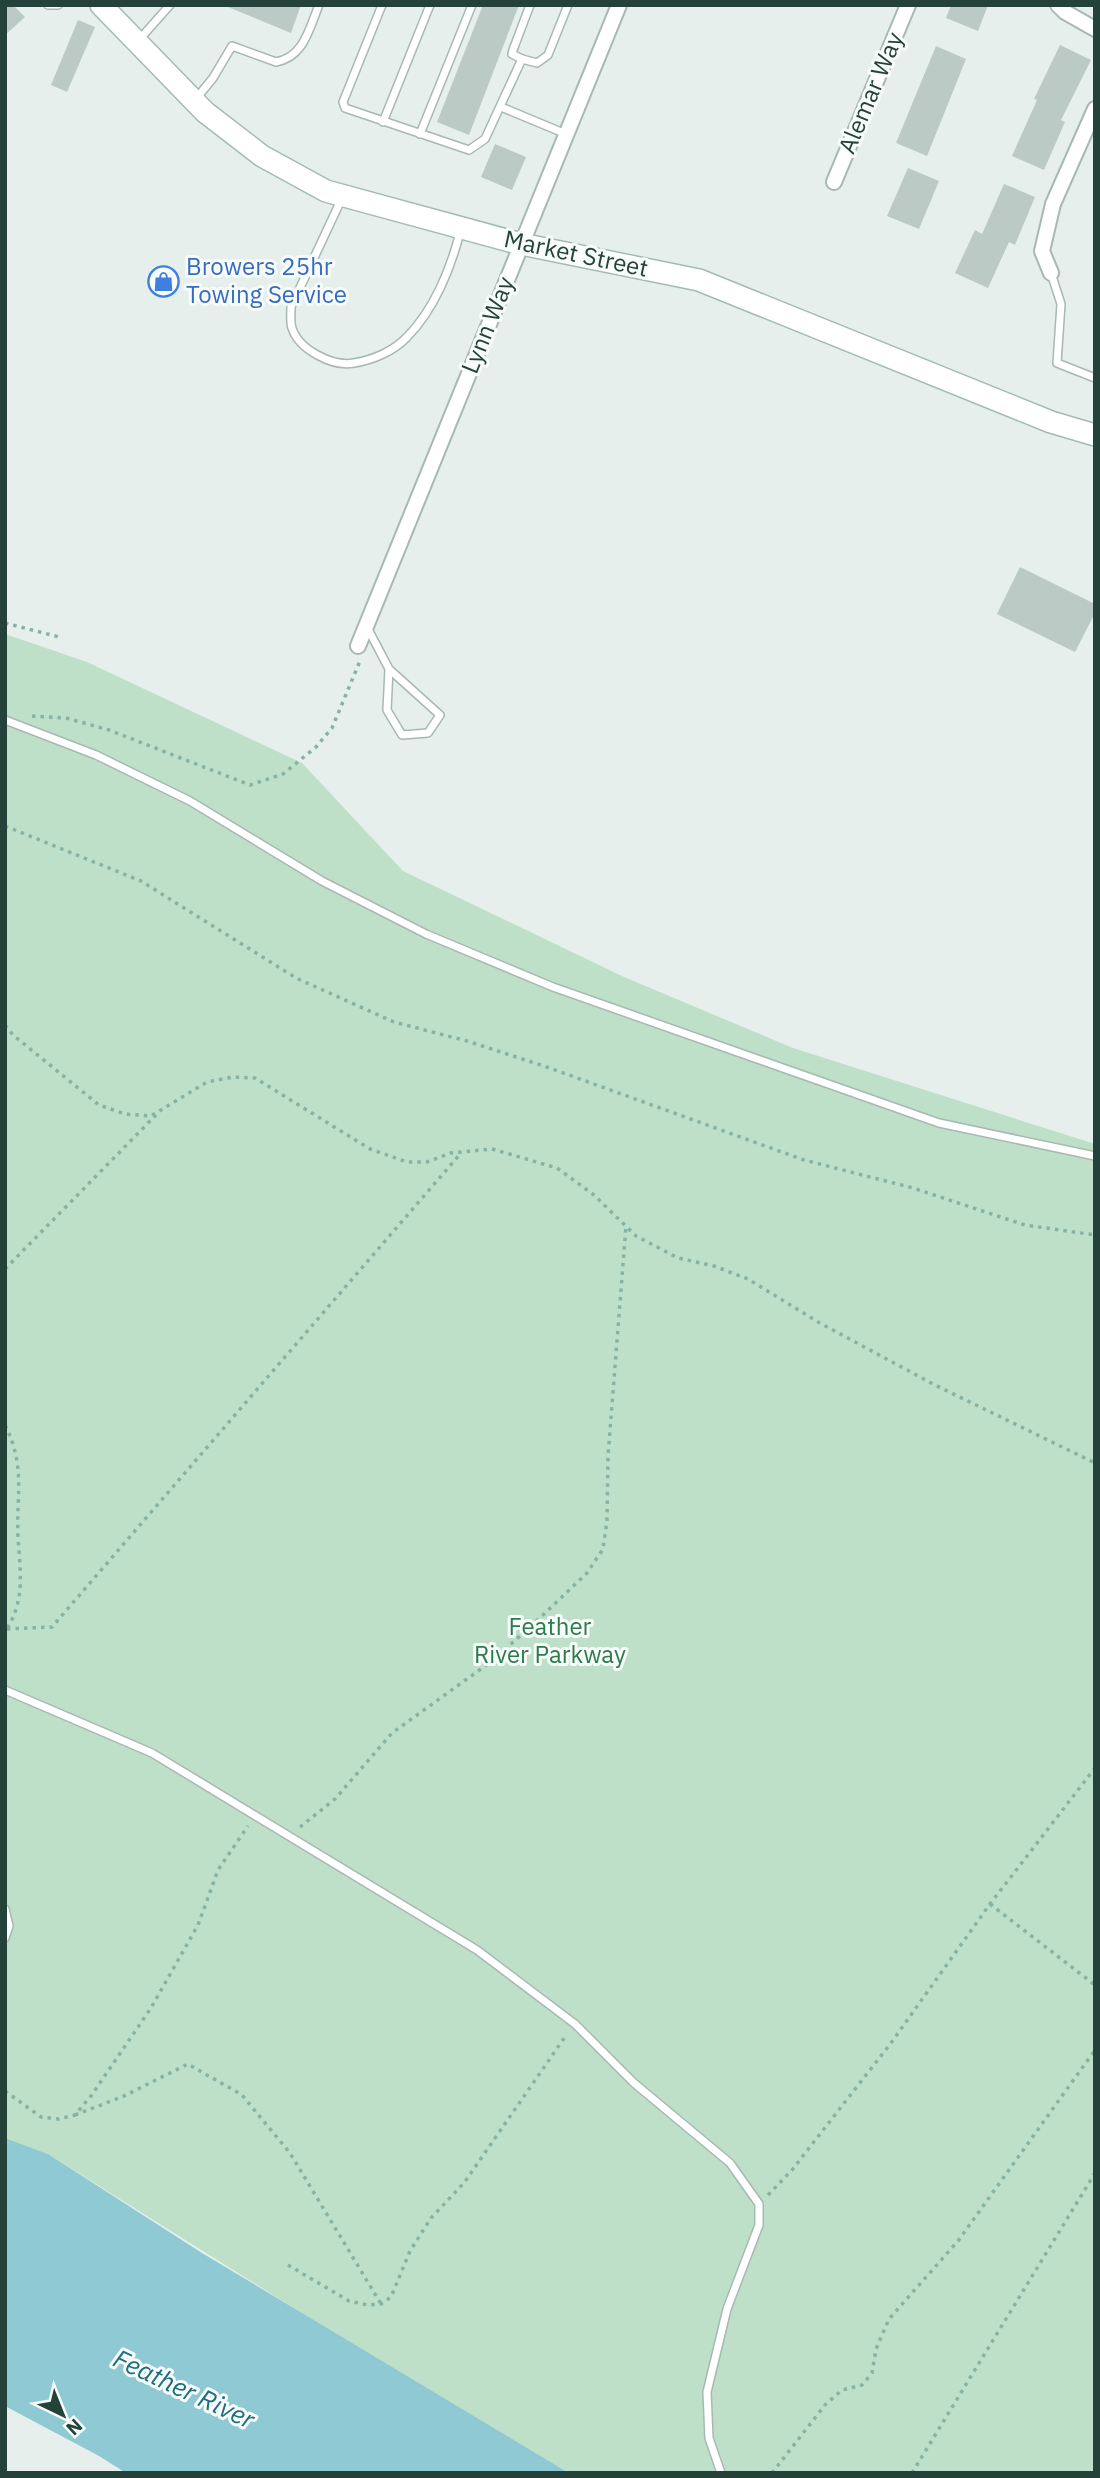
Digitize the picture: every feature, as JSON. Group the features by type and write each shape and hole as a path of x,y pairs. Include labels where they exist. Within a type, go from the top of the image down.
{"main road":[{"name":"Market Street","path":"101,5 195,101 262,156 326,191 521,244 699,280 1051,422 1095,435"}],"street":[{"name":"Lynn Way","path":"358,646 620,5"},
{"name":"Alemar Way","path":"834,182 908,5"},
{"path":"1058,5 1095,29"},
{"path":"1051,274 1042,251 1053,204 1095,109"}],"lane":[{"path":"48,5 58,5"},
{"path":"138,42 170,5"},
{"path":"195,101 232,46 276,62 295,54 304,43 319,5"},
{"path":"382,5 343,102 351,111 469,150 485,139 522,59"},
{"path":"383,122 430,5"},
{"path":"419,134 472,5"},
{"path":"530,5 512,54 537,63 548,55 568,5"},
{"path":"501,107 566,134"},
{"path":"343,196 291,307 290,325 307,348 339,362 352,364 372,358 394,348 407,338 420,322 447,271 461,228"},
{"path":"1051,274 1061,304 1057,363 1095,377"},
{"path":"366,626 389,669 440,715 428,733 402,734 387,710 389,669"},
{"path":"5,720 96,755 190,801 322,881 426,934 553,987 939,1123 1095,1156"},
{"path":"5,1690 152,1753 477,1950 575,2024 634,2083 730,2163 759,2204 759,2225 727,2309 706,2392 709,2438 721,2473"},
{"path":"5,1909 9,1926 5,1938"}],"path":[{"path":"5,623 59,637"},
{"path":"15,722 33,715 65,718 109,730 250,785 283,774 316,747 332,727 361,658 358,646"},
{"path":"5,826 141,881 296,978 394,1022 467,1041 544,1066 804,1160 913,1188 1026,1225 1095,1235"},
{"path":"5,1026 99,1105 125,1114 151,1116 207,1082 233,1077 256,1078 370,1149 407,1161 427,1163 451,1153 492,1149 557,1168 594,1195 636,1236 678,1258 714,1266 748,1279 818,1322 933,1384 1095,1463"},
{"path":"5,1269 161,1110"},
{"path":"5,1425 18,1461 21,1489 18,1535 20,1601 6,1630 52,1627 463,1152"},
{"path":"290,1835 335,1799 392,1733 492,1661 542,1616 587,1573 603,1549 626,1226"},
{"path":"759,2204 792,2170 891,2043 990,1904 1095,1768"},
{"path":"75,2115 151,2008 198,1925 218,1870 256,1814"},
{"path":"990,1904 1095,1985"},
{"path":"288,2265 349,2301 368,2305 381,2304 391,2297 410,2251 432,2218 464,2183 575,2024"},
{"path":"772,2473 825,2405 842,2390 862,2385 872,2373 876,2349 889,2319 958,2241 1095,2050"},
{"path":"5,2091 41,2117 59,2119 124,2096 188,2064 242,2095 290,2153 381,2304"},
{"path":"912,2473 1095,2173"}],"green space":[{"name":"Feather River Parkway","path":"5,634 87,662 302,763 403,871 624,977 793,1048 1095,1144 1095,2473 569,2473 337,2335 48,2154 5,2138"}],"water":[{"name":"Feather River","path":"5,2138 48,2154 202,2253 569,2473 126,2473 5,2406"}],"building":[{"path":"5,5 13,5 25,17 5,35"},
{"path":"223,5 301,5 291,33"},
{"path":"483,5 519,5 469,135 437,122"},
{"path":"951,5 988,5 978,31 946,18"},
{"path":"78,20 95,27 67,92 51,85"},
{"path":"1060,45 1091,60 1061,120 1065,122 1044,170 1012,156 1037,100 1034,99"},
{"path":"936,46 966,59 927,156 896,143"},
{"path":"495,144 526,157 512,190 481,177"},
{"path":"908,168 939,181 919,229 887,216"},
{"path":"1004,184 1035,197 1015,245 1009,242 988,288 955,273 975,230 982,234"},
{"path":"1020,567 1095,604 1095,613 1075,652 997,614"}],"place":[{"name":"Browers 25hr Towing Service","path":"163,281"}]}
